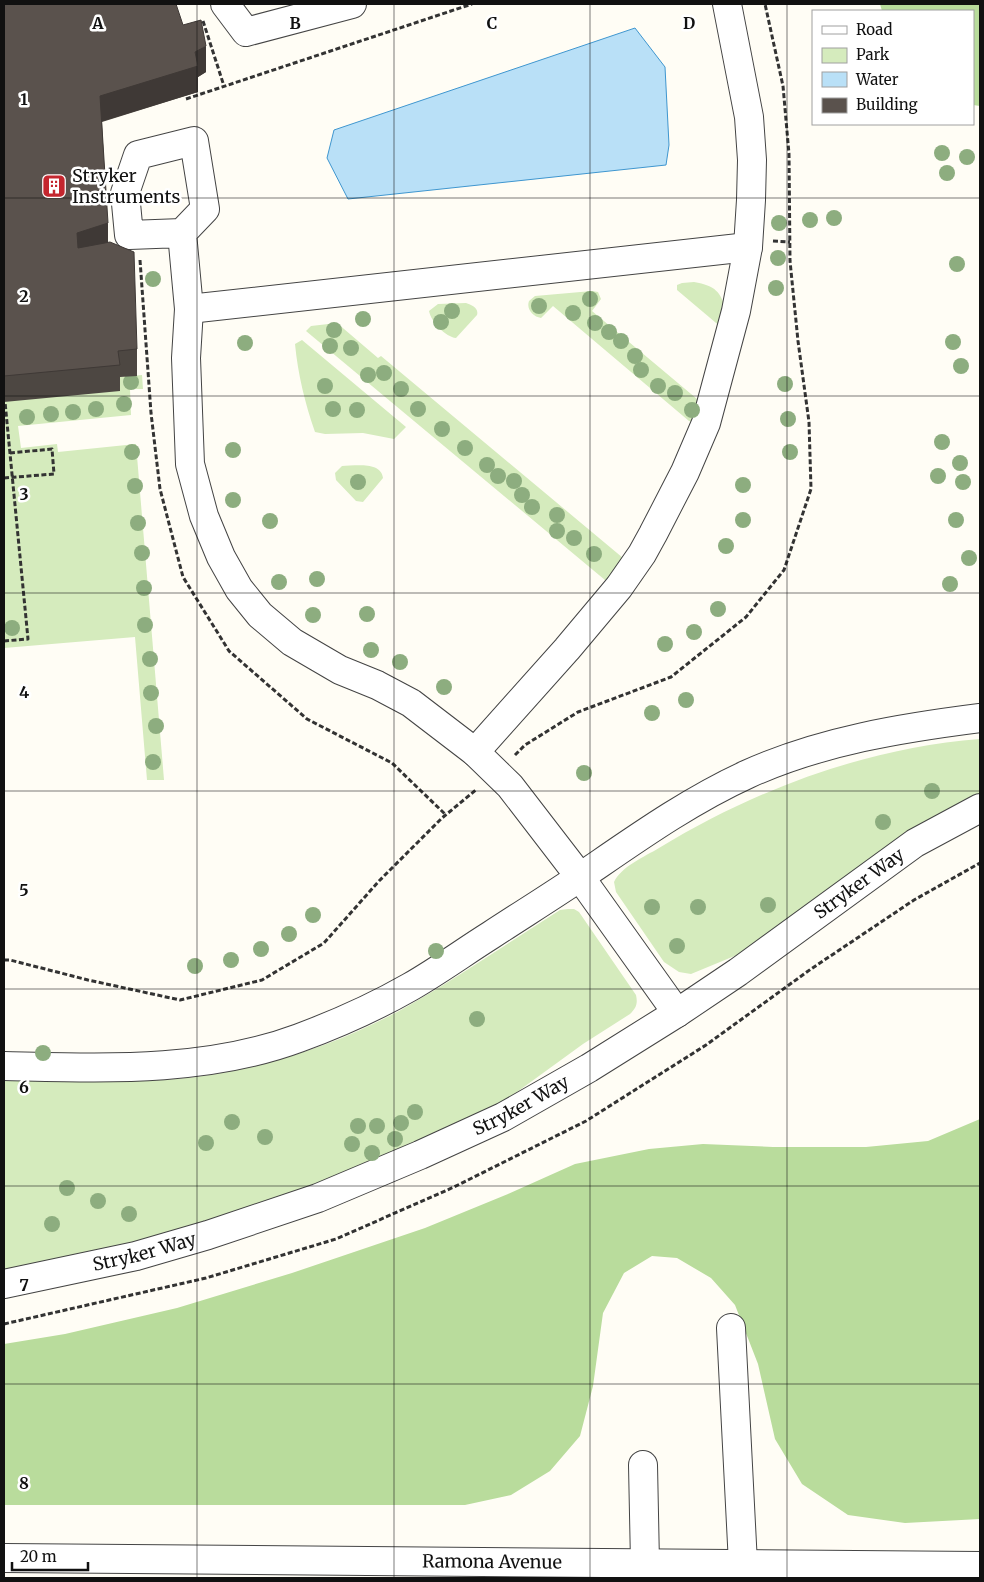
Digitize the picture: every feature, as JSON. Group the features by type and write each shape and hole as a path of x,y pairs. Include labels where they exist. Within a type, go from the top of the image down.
{"street":[{"path":"226,4 246,32 352,4"},
{"path":"475,752 567,649 619,587 646,547 685,472 706,423 736,311 759,244 749,116 727,4"},
{"path":"182,233 189,309 186,358 190,464 204,516 221,557 238,589 260,615 292,642 340,670 377,685 410,703 475,752 510,786 580,877 677,1013"},
{"path":"189,309 759,244"},
{"path":"4,1066 102,1068 161,1066 239,1056 298,1039 356,1014 410,987 661,822 709,794 749,774 798,755 851,740 922,725 980,718"},
{"name":"Stryker Way","path":"4,1284 136,1256 208,1235 318,1198 420,1155 503,1117 588,1068 677,1013 738,972 915,843 980,808"},
{"path":"731,1328 743,1564"},
{"path":"643,1465 645,1563"},
{"name":"Ramona Avenue","path":"4,1558 980,1566"}],"path":[{"path":"186,99 472,4"},
{"path":"200,13 224,86"},
{"path":"759,244 790,242"},
{"path":"4,641 28,639 10,453 6,438 5,402"},
{"path":"4,478 54,474 52,449 10,453"}],"green space":[{"path":"880,4 980,4 980,106 974,105 974,10 882,10"},
{"path":"694,282 707,285 719,294 727,312 722,328 677,290 677,285"},
{"path":"598,292 601,299 592,311 703,404 694,423 689,421 553,306 541,318 533,314 528,307 529,301 535,296"},
{"path":"466,303 476,309 477,315 456,338 448,335 440,328 430,315 429,311 438,304"},
{"path":"337,323 378,358 381,356 629,563 611,585 306,331 311,326"},
{"path":"302,340 406,427 394,439 363,433 325,434 315,432 302,389 296,355 295,344"},
{"path":"142,375 143,389 130,389 131,415 18,426 21,448 57,444 58,452 136,444 164,780 147,780 135,637 4,648 4,402 118,377"},
{"path":"360,465 372,467 381,473 383,478 363,502 356,501 336,480 335,473 342,466"},
{"path":"980,739 980,796 749,950 691,974 679,972 664,962 616,892 614,882 622,871 634,862 734,807 773,790 854,762 937,744"},
{"path":"574,909 579,912 636,995 636,1006 630,1014 583,1044 495,1108 346,1177 132,1246 4,1273 4,1079 100,1081 172,1079 224,1073 280,1059 336,1040 389,1016 450,981 560,910"},
{"path":"980,1119 980,1519 905,1523 848,1515 802,1484 775,1439 758,1364 735,1305 711,1278 677,1258 652,1256 624,1273 603,1313 593,1386 580,1436 550,1471 511,1495 465,1505 4,1505 4,1344 65,1334 177,1308 292,1273 425,1228 575,1164 649,1149 703,1144 773,1147 866,1147 928,1141"}],"water":[{"path":"635,28 665,67 669,145 666,165 348,199 327,158 334,130"}],"building":[{"name":"Stryker Instruments","path":"4,4 176,4 183,25 201,20 206,46 195,52 198,66 100,96 108,223 77,233 78,248 110,242 134,252 137,349 118,351 120,365 4,376"}],"place":[{"name":"Stryker Instruments","path":"54,186"}]}
